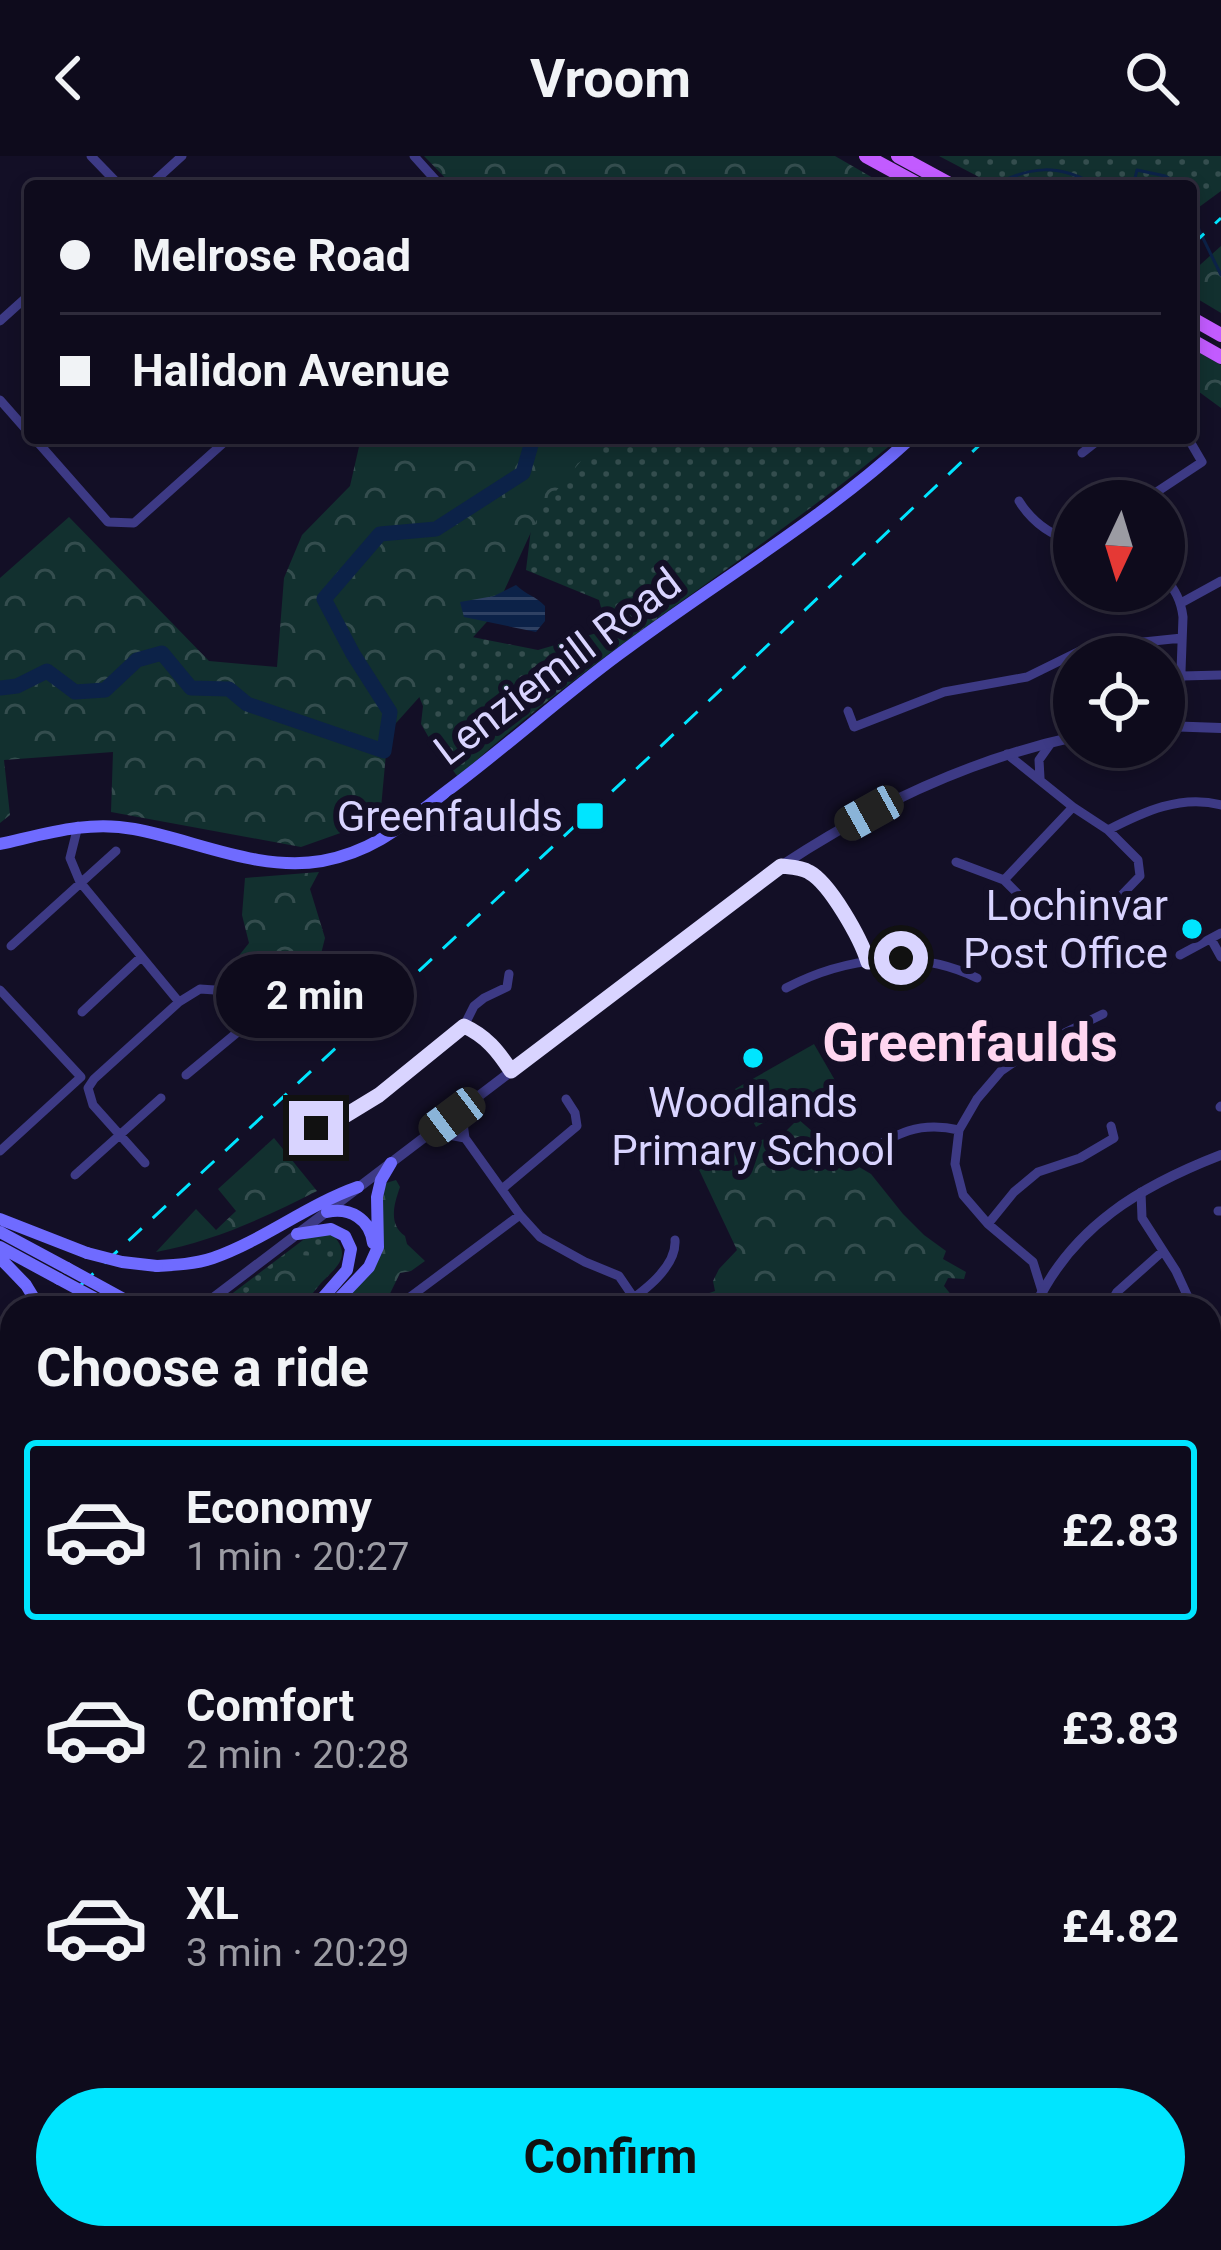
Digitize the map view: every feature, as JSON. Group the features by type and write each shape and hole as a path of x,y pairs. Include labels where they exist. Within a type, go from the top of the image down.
{"main road":[{"path":"866,156 910,180"},
{"path":"898,156 943,180"},
{"name":"Lenziemill Road","path":"0,844 78,826 132,828 265,860 314,862 353,855 385,838 618,655 793,533 904,444"},
{"path":"341,1296 369,1267 380,1240 377,1197 392,1163"},
{"path":"0,1219 122,1262 181,1265 217,1256 358,1187"},
{"path":"327,1212 341,1210 362,1219 372,1234 375,1253"},
{"path":"297,1234 331,1229 345,1236 351,1249 346,1270 324,1296"},
{"path":"0,1232 95,1296"},
{"path":"0,1247 113,1296"},
{"path":"0,1258 33,1296"}],"street":[{"path":"91,156 114,180"},
{"path":"155,180 182,156"},
{"path":"414,156 436,180"},
{"path":"0,321 24,299"},
{"path":"0,400 24,427"},
{"path":"39,444 108,522 134,523 222,444"},
{"path":"1082,454 1094,444"},
{"path":"1192,444 1202,462"},
{"path":"1175,480 1218,456"},
{"path":"1019,501 1027,514 1053,533"},
{"path":"1185,601 1221,581"},
{"path":"848,711 854,727 944,692 1027,677 1053,664"},
{"path":"1185,676 1221,675"},
{"path":"1185,725 1221,728"},
{"path":"216,1296 814,844 940,779 1051,742"},
{"path":"1043,783 1039,760 1051,742"},
{"path":"1007,754 1108,830 1138,860 1139,876 1114,903"},
{"path":"1108,830 1178,802 1221,805"},
{"path":"1004,880 1073,808"},
{"path":"78,826 70,858 80,882 179,1002"},
{"path":"810,872 814,844"},
{"path":"11,946 116,851"},
{"path":"956,862 1004,880 1042,918"},
{"path":"781,866 810,872 820,880 856,932 868,962"},
{"path":"1180,955 1216,936 1221,957"},
{"path":"82,1012 141,957"},
{"path":"786,988 820,972 868,962 920,959 977,978"},
{"path":"507,987 509,974"},
{"path":"507,987 519,997"},
{"path":"338,1120 379,1095 464,1026 474,1006 507,987"},
{"path":"145,1162 93,1105 88,1088 179,1002 200,988 215,990 245,1026 186,1075"},
{"path":"0,990 81,1077 0,1151"},
{"path":"1042,1291 1033,1262 963,1196 955,1164 958,1130 1001,1071 1034,1048 1103,1014"},
{"path":"464,1026 496,1048 511,1071"},
{"path":"75,1175 161,1099"},
{"path":"502,1189 577,1126 566,1099"},
{"path":"465,1138 463,1123 469,1105"},
{"path":"863,1154 909,1129 934,1124 958,1130"},
{"path":"988,1224 1038,1172 1080,1158 1114,1138 1111,1126"},
{"path":"432,1132 465,1138 540,1237 620,1276 633,1296"},
{"path":"1040,1296 1081,1238 1112,1211 1171,1174 1221,1155"},
{"path":"1141,1192 1142,1218 1187,1296"},
{"path":"1112,1211 1142,1218"},
{"path":"411,1296 520,1215"},
{"path":"636,1296 659,1275 676,1250 675,1240"},
{"path":"1115,1296 1163,1251"},
{"path":"1033,1262 1062,1263"}],"green space":[{"path":"424,156 835,156 877,180 447,180"},
{"path":"939,156 1221,156 1221,191 1197,209 1197,180 985,180"},
{"path":"1221,246 1221,313 1197,299 1197,268"},
{"path":"1197,351 1221,365 1221,408 1197,390"},
{"path":"360,444 595,444 542,508 493,615 388,732 380,819 301,847 111,812 113,752 4,760 10,815 0,823 0,578 69,517 209,661 277,667 284,578 302,535 350,486"},
{"path":"541,444 892,444 565,688 458,777 421,724 423,706 413,682 452,633 538,650 607,630 599,600 526,570"},
{"path":"319,872 310,889 325,938 318,966 265,1006 246,998 226,972 249,943 242,915 245,878"},
{"path":"814,1044 836,1082 756,1127 735,1089"},
{"path":"798,1119 842,1157 871,1174 903,1214 946,1251 943,1259 966,1272 964,1279 948,1278 944,1286 952,1296 701,1296 715,1291 713,1281 719,1269 737,1250 694,1159 783,1134"},
{"path":"274,1138 317,1191 238,1228 156,1252 196,1209 216,1230 236,1211 218,1189"},
{"path":"396,1180 400,1187 394,1207 396,1226 425,1261 400,1273 389,1296 348,1296 366,1277 386,1183"},
{"path":"329,1231 342,1253 311,1296 229,1296 311,1234"},
{"path":"299,1255 314,1256 328,1263 328,1268 303,1296 243,1296"}],"water":[{"path":"516,585 545,606 545,621 536,632 464,617 460,602 494,596"}],"waterway":[{"path":"1006,180 1044,170 1085,180"},
{"path":"1134,180 1137,170 1173,180"},
{"path":"1197,220 1221,275"},
{"path":"0,688 17,686 47,671 75,692 105,690 137,660 162,653 191,688 229,689 247,704 384,751 390,712 324,599 380,534 436,529 523,473 531,444"}],"railway":[{"path":"1197,240 1221,218"},
{"path":"69,1296 981,444"}],"place":[{"name":"Greenfaulds","path":"590,816"},
{"name":"Lochinvar Post Office","path":"1192,929"},
{"name":"Woodlands Primary School","path":"753,1058"}],"district":[{"name":"Greenfaulds","path":"970,1042"}],"route":[{"path":"316,1128 322,1137 336,1136 338,1120 379,1095 464,1026 496,1048 511,1071 781,866 800,868 820,880 856,932 868,962 901,958"}]}
